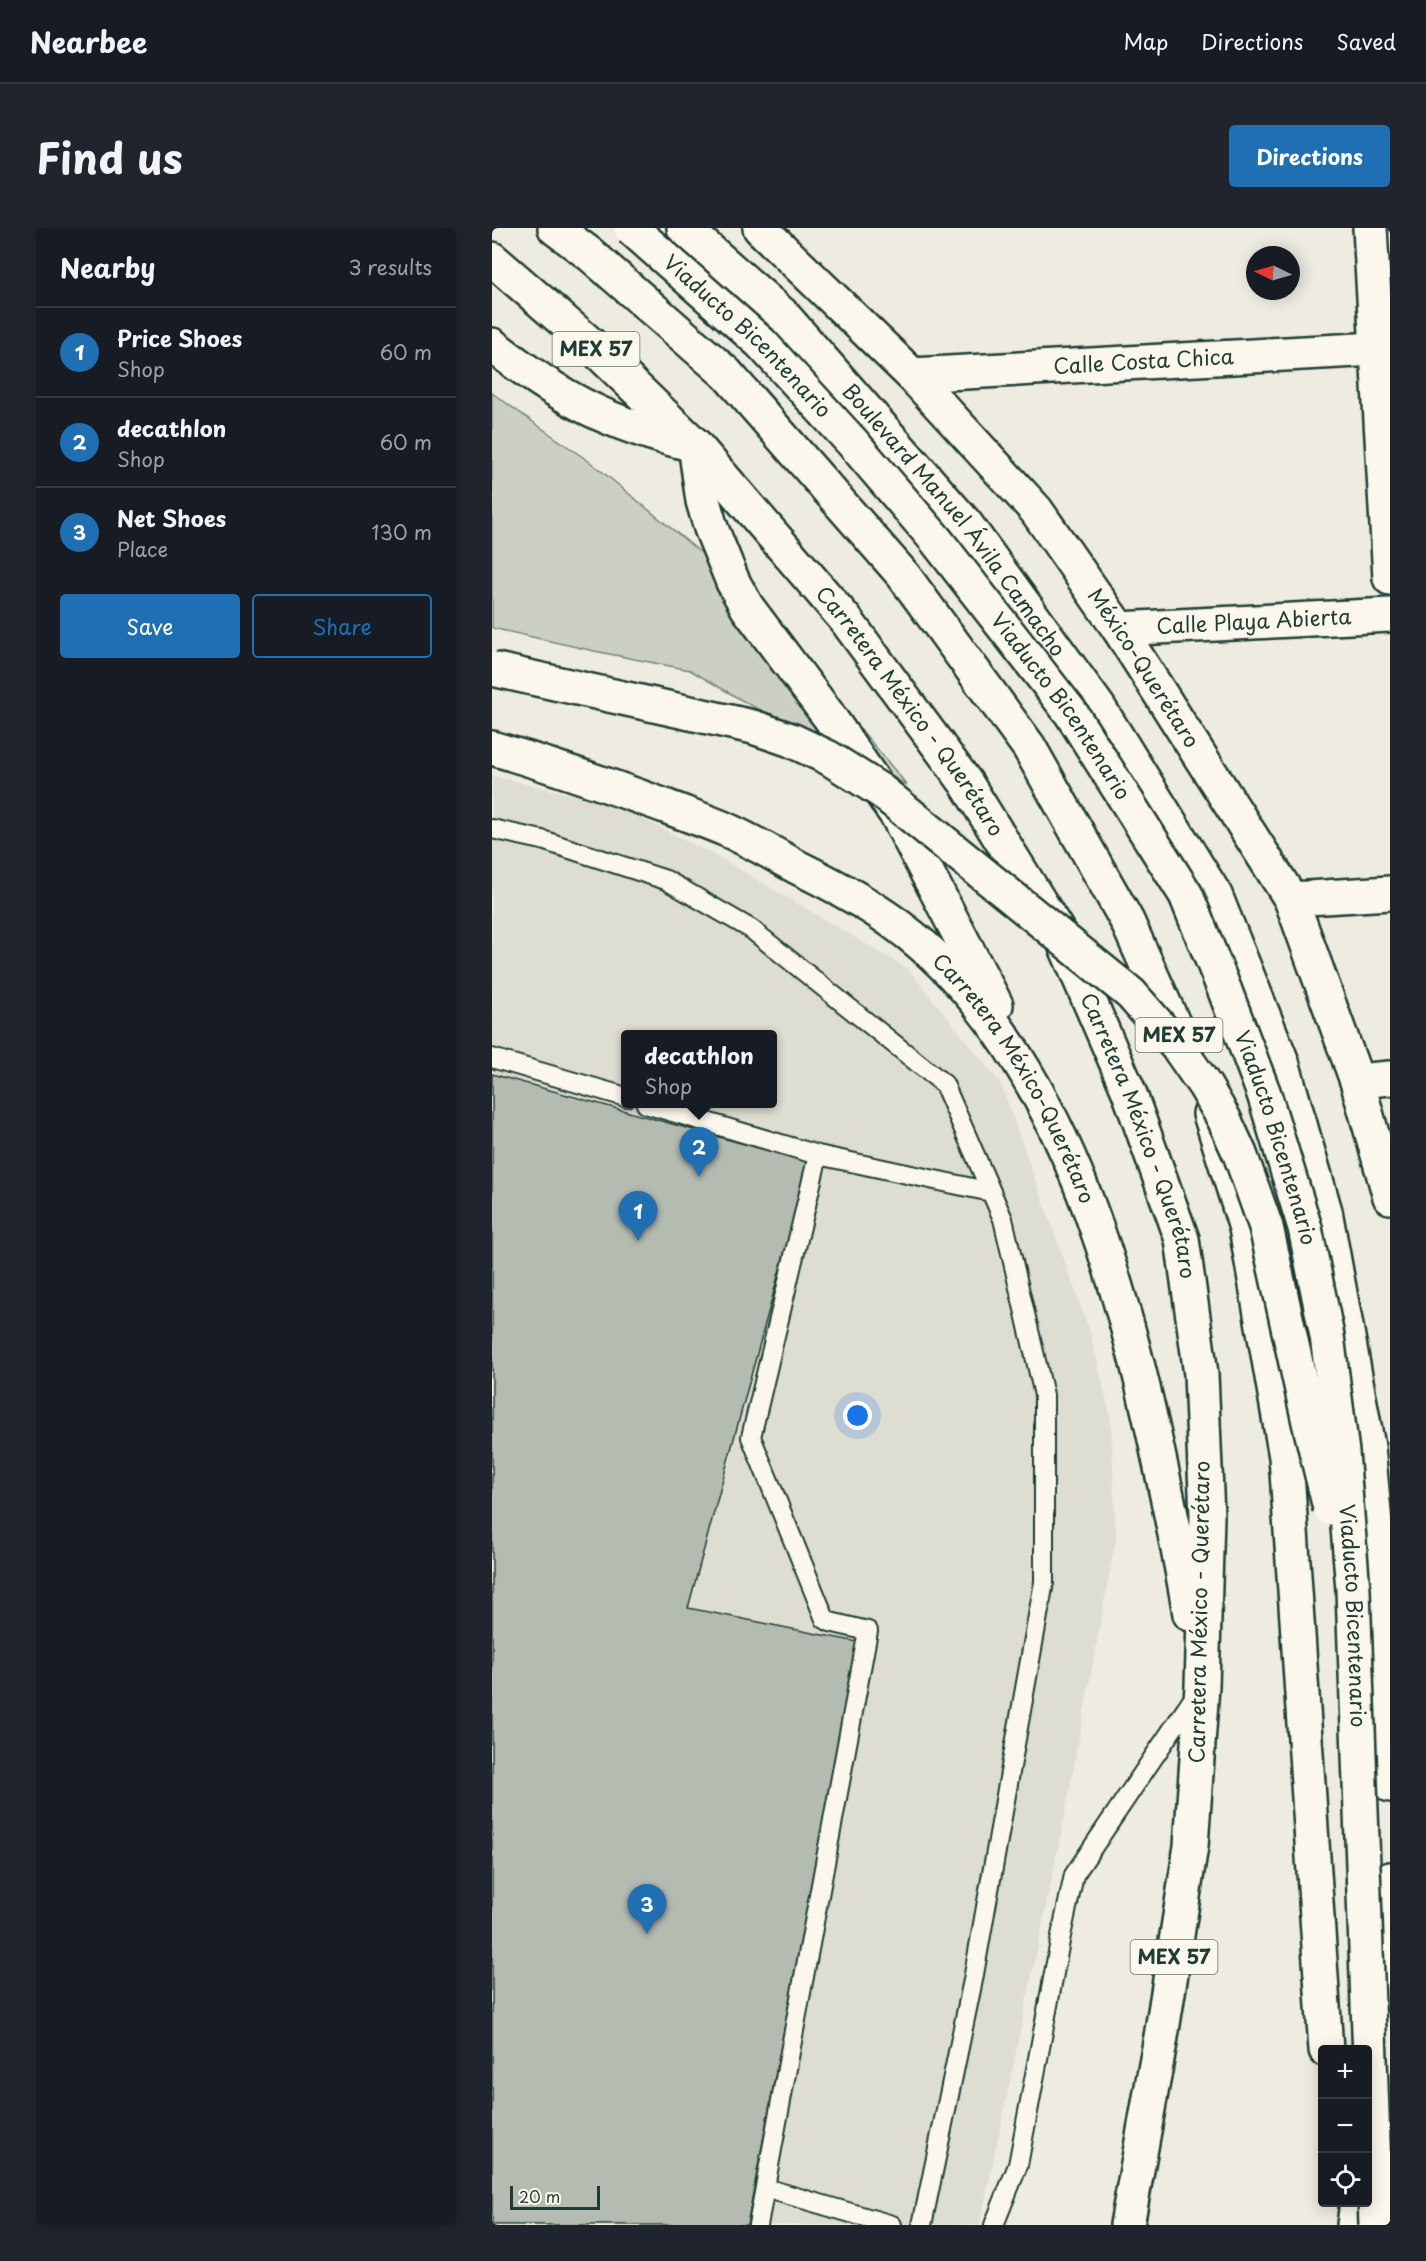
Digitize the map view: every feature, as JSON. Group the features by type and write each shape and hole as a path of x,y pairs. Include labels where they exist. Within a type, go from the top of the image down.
{"main road":[{"name":"MEX 57","path":"555,228 591,255 727,374 904,576 1029,747 1127,921 1198,1078 1246,1228 1286,1457 1326,2045"},
{"name":"Viaducto Bicentenario","path":"631,228 761,343 853,443 936,540 1071,713 1186,895 1264,1094 1305,1228 1327,1336 1342,1452 1353,1590 1376,2225"},
{"name":"Boulevard Manuel Ávila Camacho","path":"684,228 783,315 965,523 1099,708 1215,895 1282,1062 1325,1211 1368,1447 1382,1599 1390,1785"},
{"name":"México-Querétaro","path":"760,228 912,375 1036,510 1119,629 1291,899 1356,1081 1390,1197"},
{"path":"1370,228 1390,578"},
{"name":"Carretera México - Querétaro","path":"492,259 589,343 695,445 846,620 966,783 1063,940 1129,1092 1182,1239 1201,1374 1207,1516 1202,1686 1191,1846 1161,2037 1127,2225"},
{"path":"492,345 530,375 591,411 625,426 695,445 703,501 717,546 733,582 747,607 828,715 898,817 993,998 1047,1113"},
{"name":"Calle Costa Chica","path":"912,375 1376,349"},
{"name":"Calle Playa Abierta","path":"1119,629 1390,615"},
{"path":"492,669 753,727 791,740 829,758 881,790 1107,975 1152,1016 1205,1086 1240,1154 1254,1189 1276,1266 1309,1422 1353,1590"},
{"name":"Carretera México-Querétaro","path":"492,748 582,775 727,830 860,900 898,926 934,956 963,984 989,1016 1013,1050 1047,1113 1091,1212 1126,1314 1165,1484 1202,1686"},
{"path":"1291,899 1390,893"},
{"path":"1356,1081 1390,1078"},
{"path":"1372,2058 1390,1879"},
{"path":"1335,2207 1336,2225"},
{"path":"1354,2225 1356,2207"}],"lane":[{"path":"492,829 542,840 666,880 751,929 944,1084 1003,1219 1044,1395 1044,1582 973,1980 922,2225"},
{"path":"492,1058 621,1096"},
{"path":"659,1108 818,1155 991,1192"},
{"path":"758,2225 868,1635 868,1631 864,1629 830,1622 825,1618 751,1437 818,1155"},
{"path":"993,2225 1018,2165 1074,1875 1202,1686"},
{"path":"765,2188 892,2225"}],"shaded area":[{"path":"492,393 594,465 728,575 825,686 907,785 825,740 750,705 690,670 492,628"},
{"path":"492,776 583,797 631,813 722,859 908,969 1001,1084 1090,1332 1111,1418 1116,1539 1064,1820 980,2225 492,2225"}],"building":[{"path":"492,1074 809,1162 688,1608 858,1642 747,2225 492,2225"}],"place":[{"name":"decathlon","path":"699,1177"},
{"name":"Price Shoes","path":"638,1241"},
{"name":"Net Shoes","path":"647,1934"}]}
